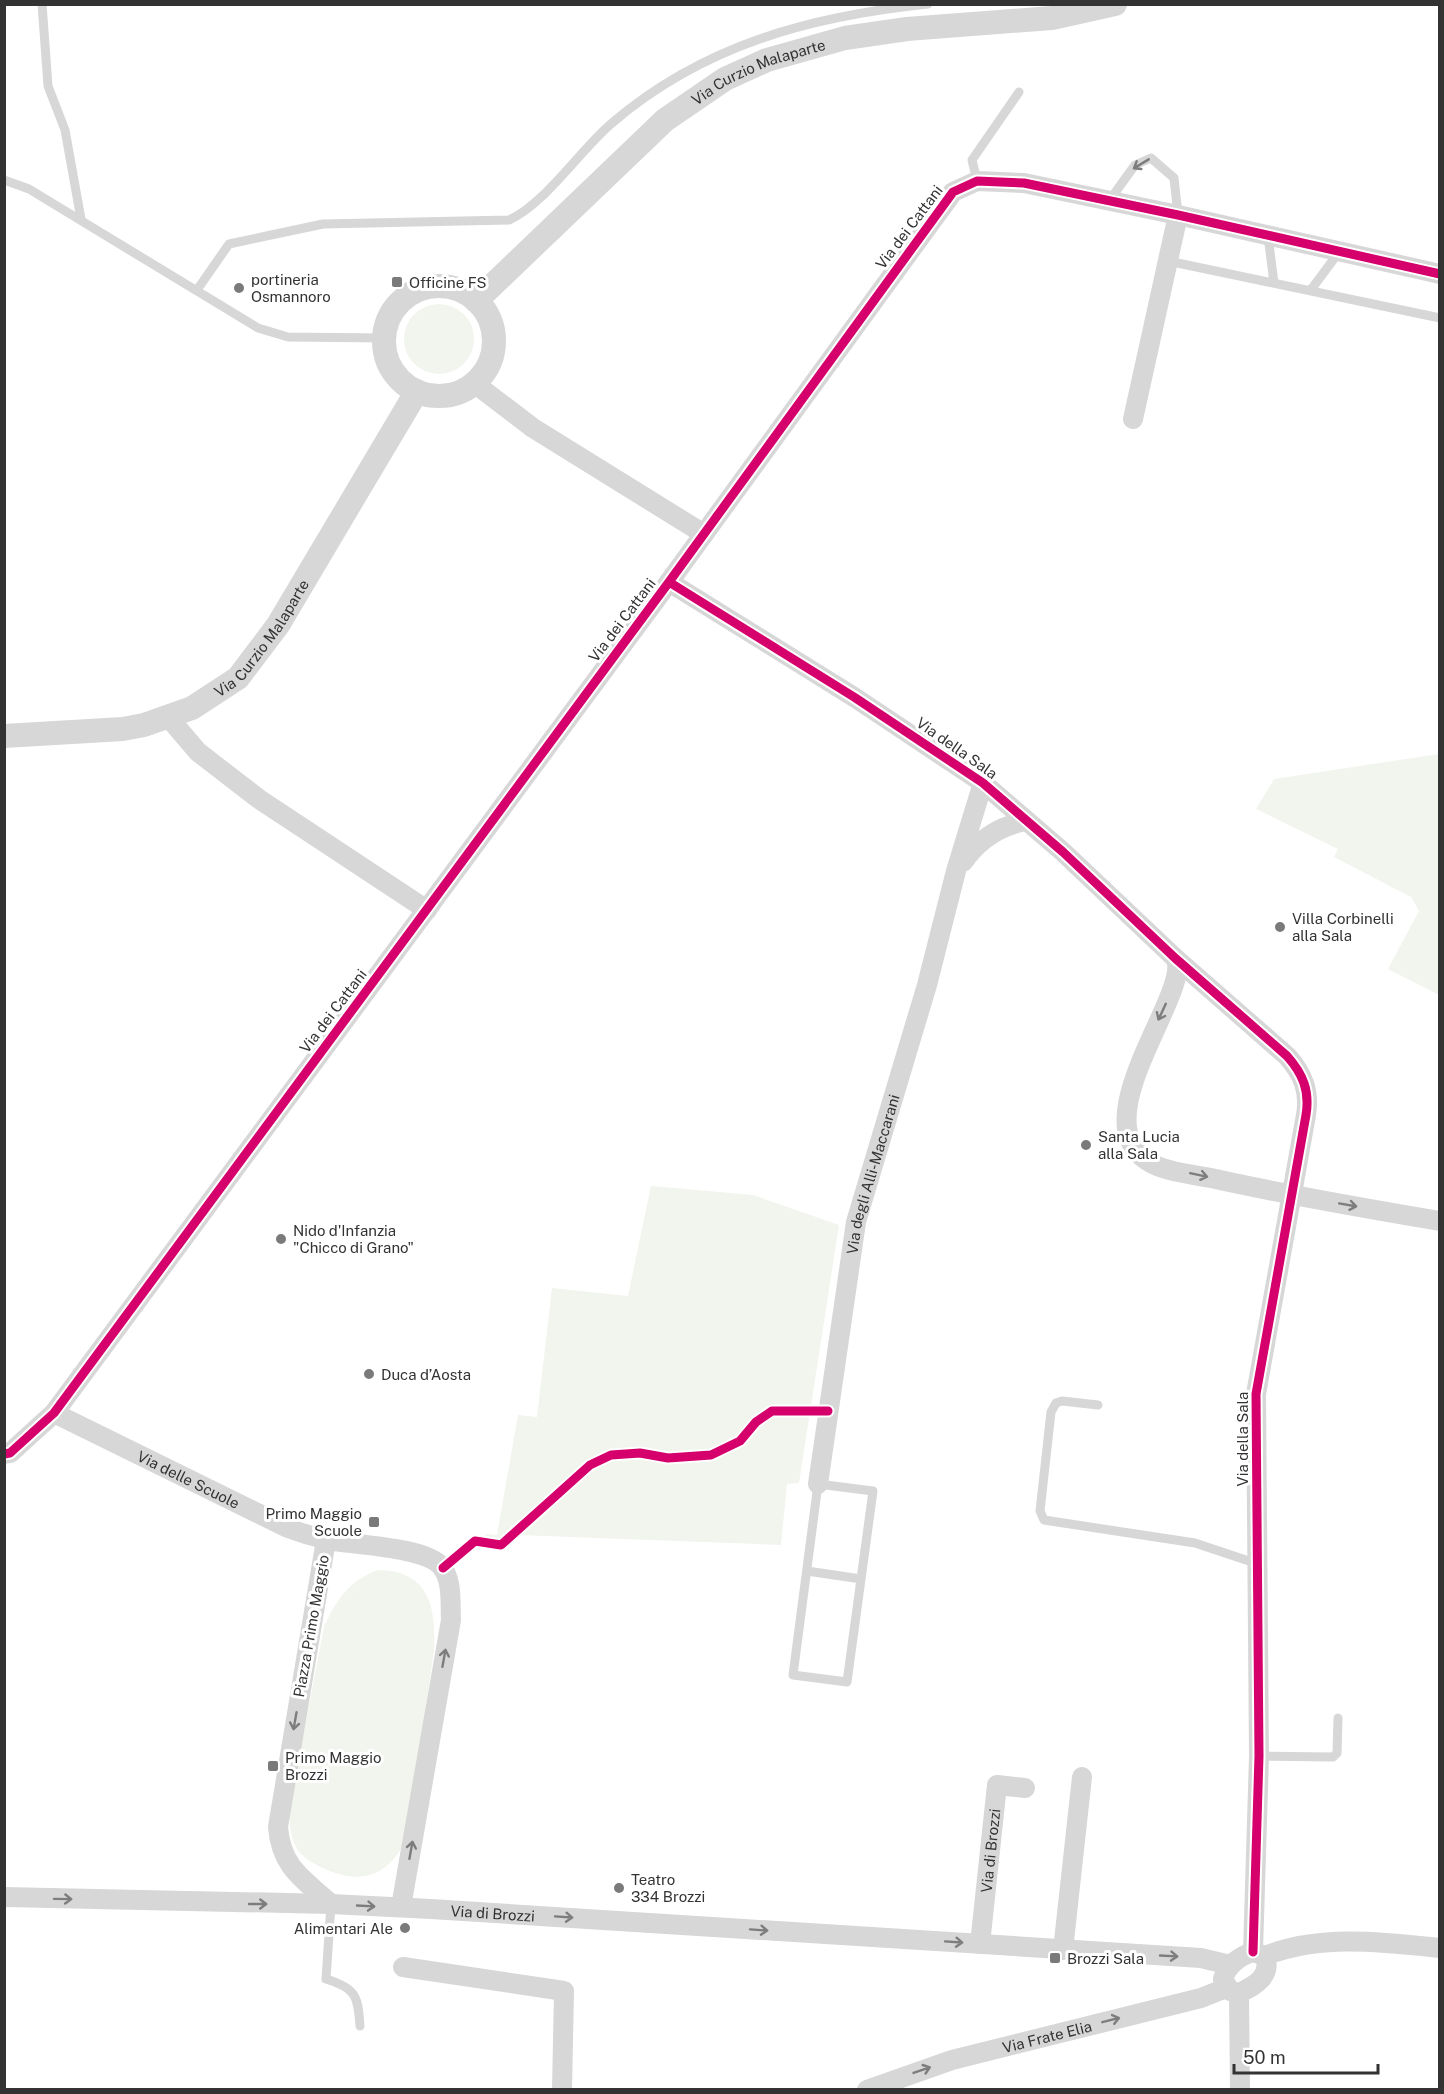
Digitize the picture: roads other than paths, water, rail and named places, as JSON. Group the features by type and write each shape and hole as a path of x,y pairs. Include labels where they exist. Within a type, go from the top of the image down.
{"street":[{"name":"Via Curzio Malaparte","path":"476,301 567,211 665,120 725,79 767,60 814,45 856,36 907,29 1052,18 1115,4"},
{"path":"976,181 1024,183 1178,214 1440,274"},
{"name":"Via dei Cattani","path":"4,1454 10,1453 54,1413 669,582 939,209 953,192 976,181"},
{"path":"1133,419 1178,214"},
{"path":"439,286 453,288 476,301 489,318 494,345 487,367 474,383 448,395 417,391 403,381 393,370 386,352 387,326 395,309 407,297 420,290 439,286"},
{"path":"474,383 532,428 704,534"},
{"name":"Via Curzio Malaparte","path":"4,736 123,729 169,718 229,686 250,665 283,616 417,391"},
{"name":"Via della Sala","path":"669,582 854,697 983,783 1175,958 1287,1056 1296,1066 1307,1088 1308,1100 1256,1394 1260,1756 1259,1954"},
{"path":"169,718 198,752 259,799 427,910"},
{"name":"Via degli Alli-Maccarani","path":"818,1484 852,1239 927,985 956,871 983,783"},
{"name":"Via degli Alli-Maccarani","path":"956,871 984,838 1004,827 1026,821"},
{"path":"1175,958 1179,966 1177,978 1148,1043 1131,1091 1127,1118 1129,1138 1134,1148 1146,1161 1158,1166 1291,1196 1440,1221"},
{"path":"1177,978 1186,974 1197,977"},
{"name":"Via delle Scuole","path":"54,1413 288,1528 326,1540"},
{"name":"Piazza Primo Maggio","path":"331,1904 290,1865 281,1850 278,1827 326,1540 424,1556 439,1564 449,1582 451,1620 401,1908"},
{"path":"1063,1950 1082,1777"},
{"name":"Via di Brozzi","path":"980,1944 997,1785 1025,1788"},
{"name":"Via di Brozzi","path":"4,1897 331,1904 1201,1958 1230,1965"},
{"path":"1240,2090 1233,1990 1223,1979 1230,1965 1259,1954 1314,1943 1440,1948"},
{"path":"1233,1990 1264,1976 1267,1966 1259,1954"},
{"path":"403,1967 564,1991 562,2090"},
{"name":"Via Frate Elia","path":"867,2090 952,2060 1233,1990"}],"lane":[{"path":"42,4 48,86 65,130 81,219"},
{"path":"197,290 229,244 323,224 509,220 527,210 611,124 648,95 713,58 755,40 837,16 928,4"},
{"path":"976,181 972,160 1019,92"},
{"path":"1109,201 1135,165 1151,158 1174,178 1178,214"},
{"path":"4,180 29,189 273,334 288,337 385,338"},
{"path":"1268,236 1274,283"},
{"path":"1310,291 1339,252"},
{"path":"1168,261 1440,318"},
{"path":"1098,1405 1062,1401 1056,1403 1051,1412 1041,1511 1044,1520 1194,1543 1258,1564"},
{"path":"818,1484 873,1491 847,1682 793,1675 818,1484"},
{"path":"807,1571 861,1579"},
{"path":"1260,1756 1334,1757 1337,1753 1338,1718"},
{"path":"331,1904 326,1979 346,1985 352,1990 360,2008 360,2026"}],"place":[{"name":"Officine FS","path":"397,282"},
{"name":"portineria Osmannoro","path":"239,288"},
{"name":"Villa Corbinelli alla Sala","path":"1280,927"},
{"name":"Santa Lucia alla Sala","path":"1086,1145"},
{"name":"Nido d'Infanzia \"Chicco di Grano\"","path":"281,1239"},
{"name":"Duca d’Aosta","path":"369,1374"},
{"name":"Primo Maggio Scuole","path":"374,1522"},
{"name":"Primo Maggio Brozzi","path":"273,1766"},
{"name":"Teatro 334 Brozzi","path":"619,1888"},
{"name":"Alimentari Ale","path":"405,1928"},
{"name":"Brozzi Sala","path":"1055,1958"}]}
